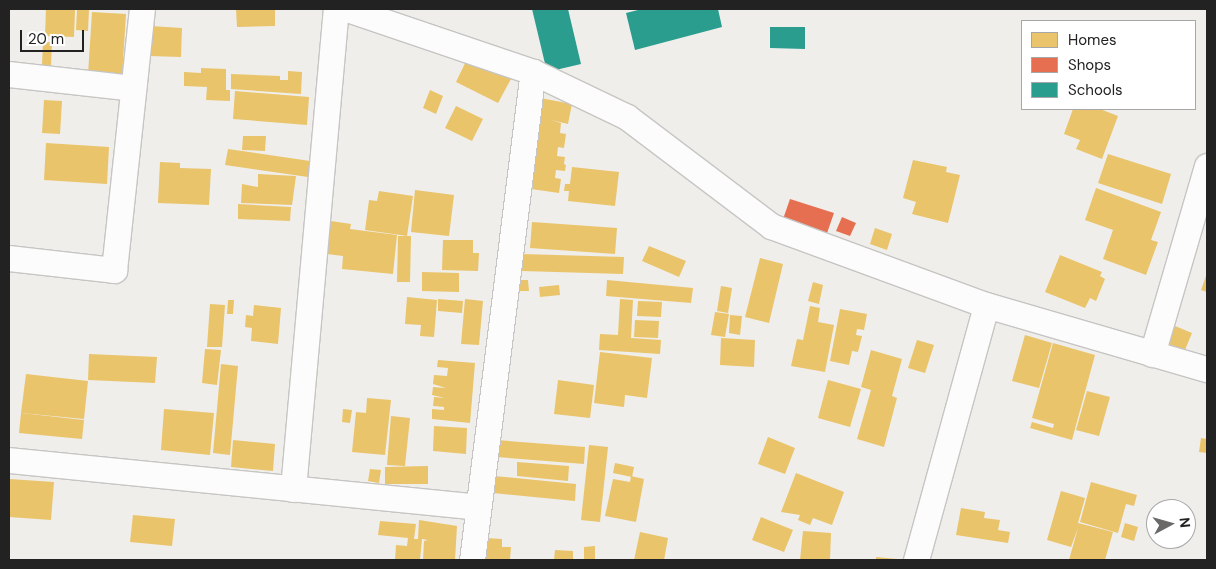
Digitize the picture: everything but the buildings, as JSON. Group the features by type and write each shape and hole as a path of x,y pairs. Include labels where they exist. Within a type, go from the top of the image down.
{"street":[{"path":"9,258 114,270 142,9"},
{"path":"293,489 336,9"},
{"path":"347,9 533,72 627,117 771,226 986,305 1207,369"},
{"path":"472,560 533,72"},
{"path":"9,74 134,88"},
{"path":"1152,354 1207,166"},
{"path":"916,560 986,305"},
{"path":"9,460 478,507"}]}
